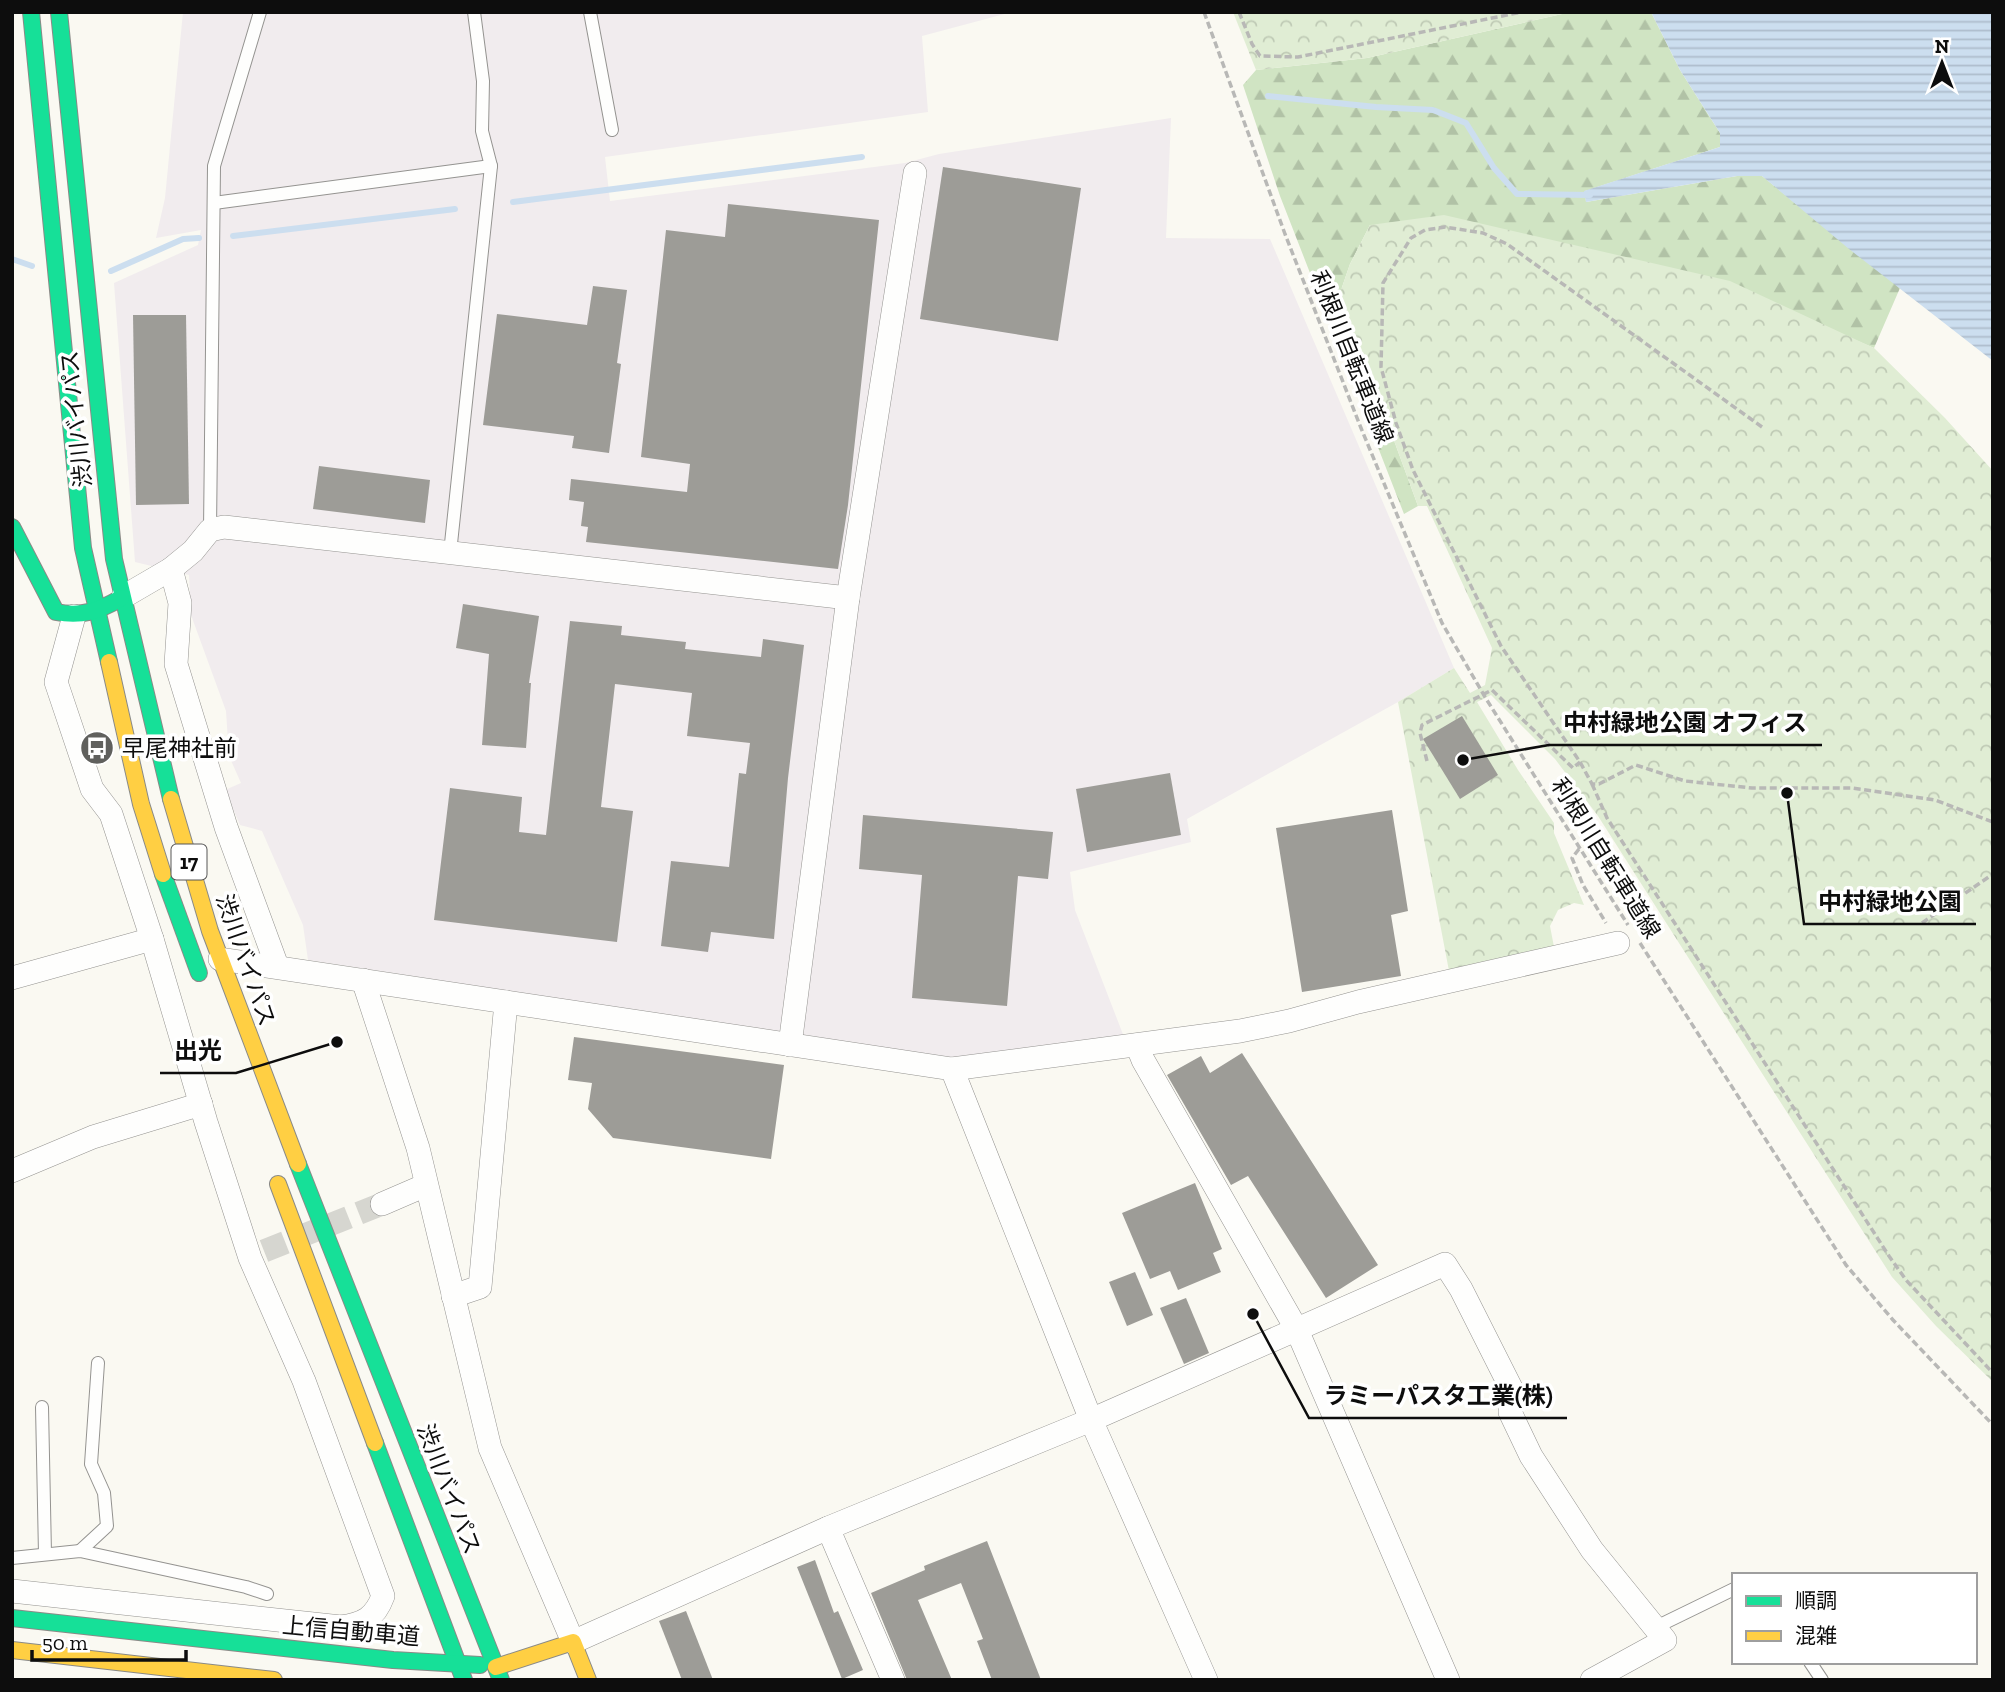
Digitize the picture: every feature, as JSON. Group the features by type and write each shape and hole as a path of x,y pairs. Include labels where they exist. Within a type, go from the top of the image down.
{"main road":[{"name":"渋川バイパス","path":"31,12 83,548 85,615 169,895 203,986"},
{"name":"渋川バイパス","path":"59,12 114,559 172,804 220,959 498,1673"},
{"path":"12,527 56,612 85,615 123,597"},
{"path":"271,1165 464,1680"},
{"name":"上信自動車道","path":"12,1618 393,1660 458,1662 498,1673"},
{"path":"475,1680 573,1642 588,1680"},
{"path":"12,1650 274,1680"},
{"path":"34,1653 39,1671"}],"street":[{"path":"790,1045 848,598 915,173"},
{"path":"123,597 171,569 192,551 210,530 224,527 848,598"},
{"path":"171,569 180,603 176,664 226,827 277,966"},
{"path":"12,1591 341,1626 368,1620 378,1609 383,1596 201,1104 152,939 111,814 92,789 57,682 85,615"},
{"path":"220,959 952,1069 1137,1045 1289,1021 1629,938"},
{"path":"12,978 152,939"},
{"path":"363,980 418,1148 490,1448 573,1642 828,1528 1091,1420 1445,1264 1461,1289 1511,1388 1510,1412 1531,1456 1592,1550 1665,1640 1592,1680"},
{"path":"453,1296 480,1287 506,1002"},
{"path":"1137,1045 1143,1060 1297,1330 1448,1680"},
{"path":"952,1069 1091,1420 1206,1680"},
{"path":"12,1171 93,1137 201,1104"},
{"path":"382,1205 426,1185"},
{"path":"828,1528 893,1680"}],"lane":[{"path":"210,530 214,166 260,12"},
{"path":"450,553 491,166 482,131 483,81 474,12"},
{"path":"590,12 612,130"},
{"path":"214,203 491,166"},
{"path":"80,1551 107,1526 104,1493 91,1464 97,1363"},
{"path":"41,1407 45,1555"},
{"path":"12,1558 80,1551 246,1587 267,1594"},
{"path":"1656,1627 1732,1591"},
{"path":"1811,1664 1822,1680"}],"path":[{"name":"利根川自転車道線","path":"1204,12 1285,234 1361,428 1442,623 1579,849 1629,938 1846,1265 1893,1320 1993,1425"},
{"path":"1239,12 1260,56 1298,57 1522,12"},
{"path":"1762,427 1507,244 1483,233 1445,227 1425,230 1411,238 1383,283 1381,367 1396,423 1413,470 1501,646 1580,762 1607,818 1889,1256 1906,1280 1993,1373"},
{"path":"1427,761 1420,733 1422,725 1492,690 1573,768 1580,762"},
{"path":"1592,784 1599,784 1636,765 1685,781 1752,788 1852,788 1935,800 1993,822"},
{"path":"1579,849 1572,858 1579,876 1629,938"},
{"path":"1922,923 1993,874"}],"shaded area":[{"path":"183,12 1012,12 922,36 928,112 605,157 610,201 905,163 939,154 1171,118 1166,238 1270,239 1454,668 1187,819 1191,842 1070,872 1075,910 1124,1037 955,1060 308,960 303,925 262,831 240,825 225,790 241,783 229,756 226,711 191,615 189,575 135,562 114,283 198,245 201,230 156,238 165,198"}],"green space":[{"path":"1233,12 1571,12 1367,58 1256,70"},
{"path":"1571,12 1651,12 1680,70 1720,133 1720,147 1585,191 1586,202 1737,176 1762,176 1900,288 1874,348 1813,322 1370,225 1350,264 1340,293 1418,506 1404,514 1280,196 1243,85 1256,70 1367,58"},
{"path":"1444,215 1730,281 1874,348 1945,418 1993,471 1993,1382 1936,1326 1892,1277 1598,816 1555,759 1491,695 1477,702 1554,823 1554,833 1584,905 1574,903 1558,910 1550,926 1554,947 1449,971 1398,702 1454,668 1470,693 1485,685 1492,648 1427,506 1418,506 1340,293 1350,264 1370,225"}],"water":[{"path":"1651,12 1993,12 1993,361 1849,249 1762,176 1737,176 1586,202 1584,191 1720,147 1720,133 1680,70"}],"building":[{"path":"943,167 1081,188 1058,341 920,319"},
{"path":"728,204 879,220 848,505 838,569 586,542 588,527 581,526 584,502 569,500 571,479 687,492 690,464 641,457 666,230 725,237"},
{"path":"593,286 627,290 617,363 621,364 609,453 572,448 574,436 483,425 497,314 587,325"},
{"path":"133,315 186,315 189,504 136,505"},
{"path":"319,466 430,480 425,523 313,509"},
{"path":"463,604 539,616 529,683 526,748 482,745 489,654 456,648"},
{"path":"570,621 622,626 621,635 686,642 685,649 761,657 763,639 804,645 788,778 774,939 711,932 708,952 661,946 671,861 729,867 739,773 746,774 750,743 687,736 692,693 615,684 601,807 633,811 617,942 434,920 450,788 522,797 519,832 546,835"},
{"path":"1462,716 1498,775 1460,799 1423,739"},
{"path":"1170,773 1181,835 1087,852 1076,789"},
{"path":"1392,810 1408,911 1391,915 1401,976 1302,992 1276,828"},
{"path":"863,815 1053,832 1048,879 1018,876 1007,1006 912,998 922,875 859,869"},
{"path":"574,1037 784,1065 771,1159 613,1138 588,1109 592,1083 568,1080"},
{"path":"1242,1053 1378,1265 1326,1298 1248,1176 1231,1185 1167,1075 1201,1056 1210,1073"},
{"path":"1195,1183 1222,1249 1213,1253 1221,1272 1178,1290 1170,1271 1150,1279 1122,1213"},
{"path":"1135,1272 1153,1315 1127,1326 1109,1282"},
{"path":"1186,1298 1209,1353 1184,1364 1160,1308"},
{"path":"987,1541 1041,1680 992,1680 977,1641 983,1639 961,1583 918,1600 952,1680 907,1680 871,1593 925,1570 924,1566"},
{"path":"815,1560 834,1613 838,1611 863,1670 842,1679 797,1567"},
{"path":"686,1611 713,1680 682,1680 659,1621"}],"waterway":[{"path":"1268,96 1433,110 1466,123 1494,168 1517,194 1590,195"},
{"path":"513,202 862,157"},
{"path":"233,236 455,209"},
{"path":"111,271 183,239 199,238"},
{"path":"12,259 32,266"}],"tunnel":[{"path":"264,1251 382,1204"}],"traffic: fast":[{"path":"31,12 83,548 109,662"},
{"path":"59,12 114,559 171,799"},
{"path":"12,527 56,612 90,612 121,598"},
{"path":"163,874 199,973"},
{"path":"298,1164 501,1680"},
{"path":"375,1443 464,1680"},
{"path":"12,1618 393,1660 480,1665"}],"traffic: slow":[{"path":"109,662 141,804 163,874"},
{"path":"171,799 210,931 298,1164"},
{"path":"278,1184 375,1443"},
{"path":"496,1667 573,1642 588,1680"},
{"path":"12,1650 274,1680"}],"place":[{"name":"早尾神社前","path":"97,748"},
{"name":"中村緑地公園 オフィス","path":"1463,760"},
{"name":"中村緑地公園","path":"1787,793"},
{"name":"出光","path":"337,1042"},
{"name":"ラミーパスタ工業(株)","path":"1253,1314"}]}
